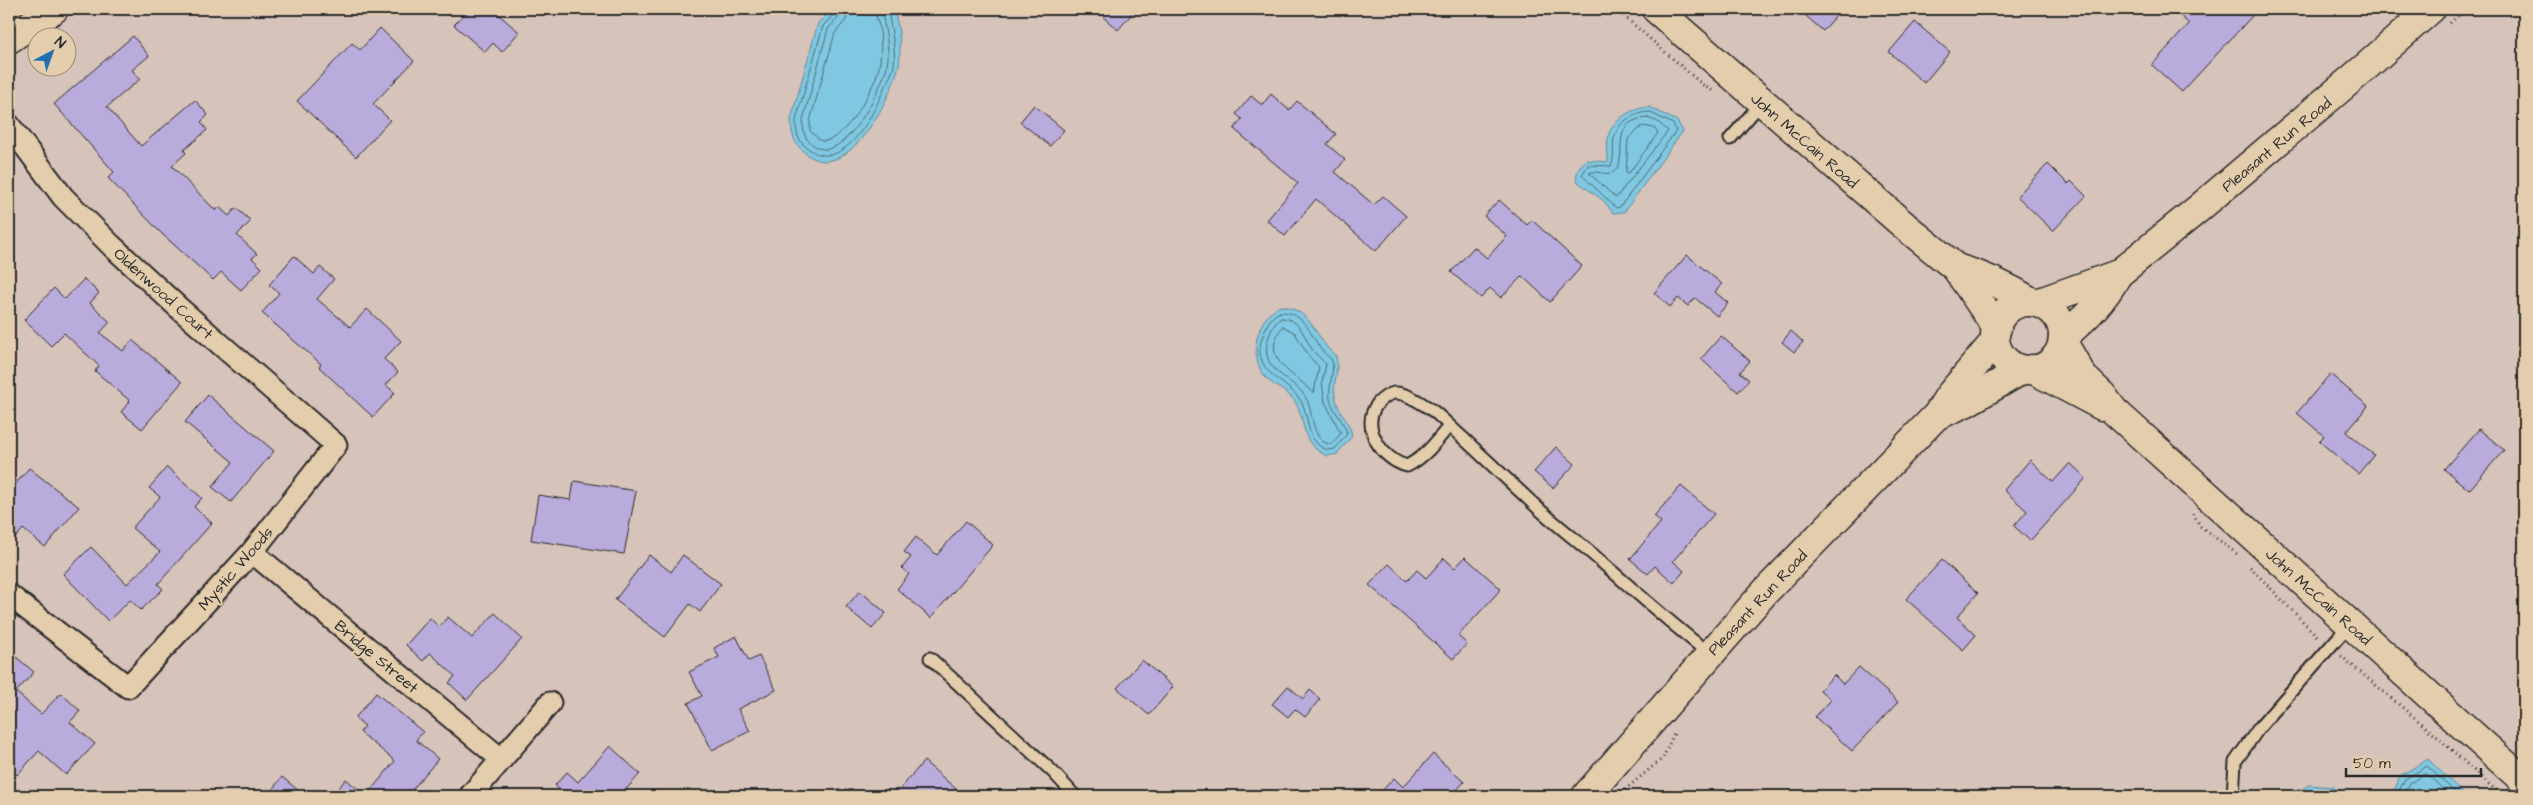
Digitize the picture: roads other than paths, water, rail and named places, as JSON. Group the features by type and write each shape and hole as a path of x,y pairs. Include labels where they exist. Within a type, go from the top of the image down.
{"main road":[{"path":"9,39 54,9"},
{"name":"John McCain Road","path":"1656,9 1906,227 1956,268 1996,334"},
{"name":"Pleasant Run Road","path":"2035,303 2118,274 2198,209 2431,9"},
{"name":"John McCain Road","path":"1956,268 1976,273 2006,286 2035,303"},
{"name":"Pleasant Run Road","path":"2063,339 2092,312 2108,293 2118,274"},
{"path":"2006,286 2071,291"},
{"path":"2023,303 2035,303 2053,312 2059,319 2063,339 2054,358 2036,374 2006,360 1996,334 2006,312 2023,303"},
{"name":"Pleasant Run Road","path":"1586,796 1764,593 1937,415 1996,334"},
{"name":"John McCain Road","path":"2063,339 2083,377 2114,411 2524,781"},
{"name":"John McCain Road","path":"2036,374 2114,411"},
{"name":"Pleasant Run Road","path":"1937,415 1997,384 2036,374"}],"street":[{"name":"Oldenwood Court","path":"9,125 63,197 112,246 180,309 336,445"},
{"name":"Mystic Woods","path":"9,595 128,687 252,552 336,445"},
{"name":"Bridge Street","path":"252,552 501,759"},
{"path":"470,796 550,703"}],"lane":[{"path":"1730,140 1762,102"},
{"path":"1449,426 1428,452 1417,462 1407,466 1396,463 1385,455 1370,424 1372,410 1382,399 1394,393 1411,397 1429,408 1675,628 1710,654"},
{"path":"2233,796 2236,762 2258,728 2350,624"},
{"path":"930,658 1053,772 1075,796"}],"water":[{"path":"832,9 892,9 897,21 900,56 898,69 886,99 877,117 865,134 852,148 838,158 823,161 808,155 799,147 793,135 791,119 818,23"},
{"path":"1649,107 1677,121 1683,131 1624,212 1613,213 1604,201 1578,182 1576,176 1580,166 1587,160 1608,162 1608,138 1610,131 1617,121 1638,109"},
{"path":"1280,306 1291,308 1307,319 1336,356 1335,394 1337,405 1349,426 1352,436 1337,454 1327,456 1312,446 1308,440 1295,401 1269,381 1260,368 1256,348 1260,328 1265,319"},
{"path":"2428,759 2466,796 2384,796 2395,789 2400,776"},
{"path":"2309,785 2332,787 2353,796 2266,796 2282,791 2293,794"}]}
